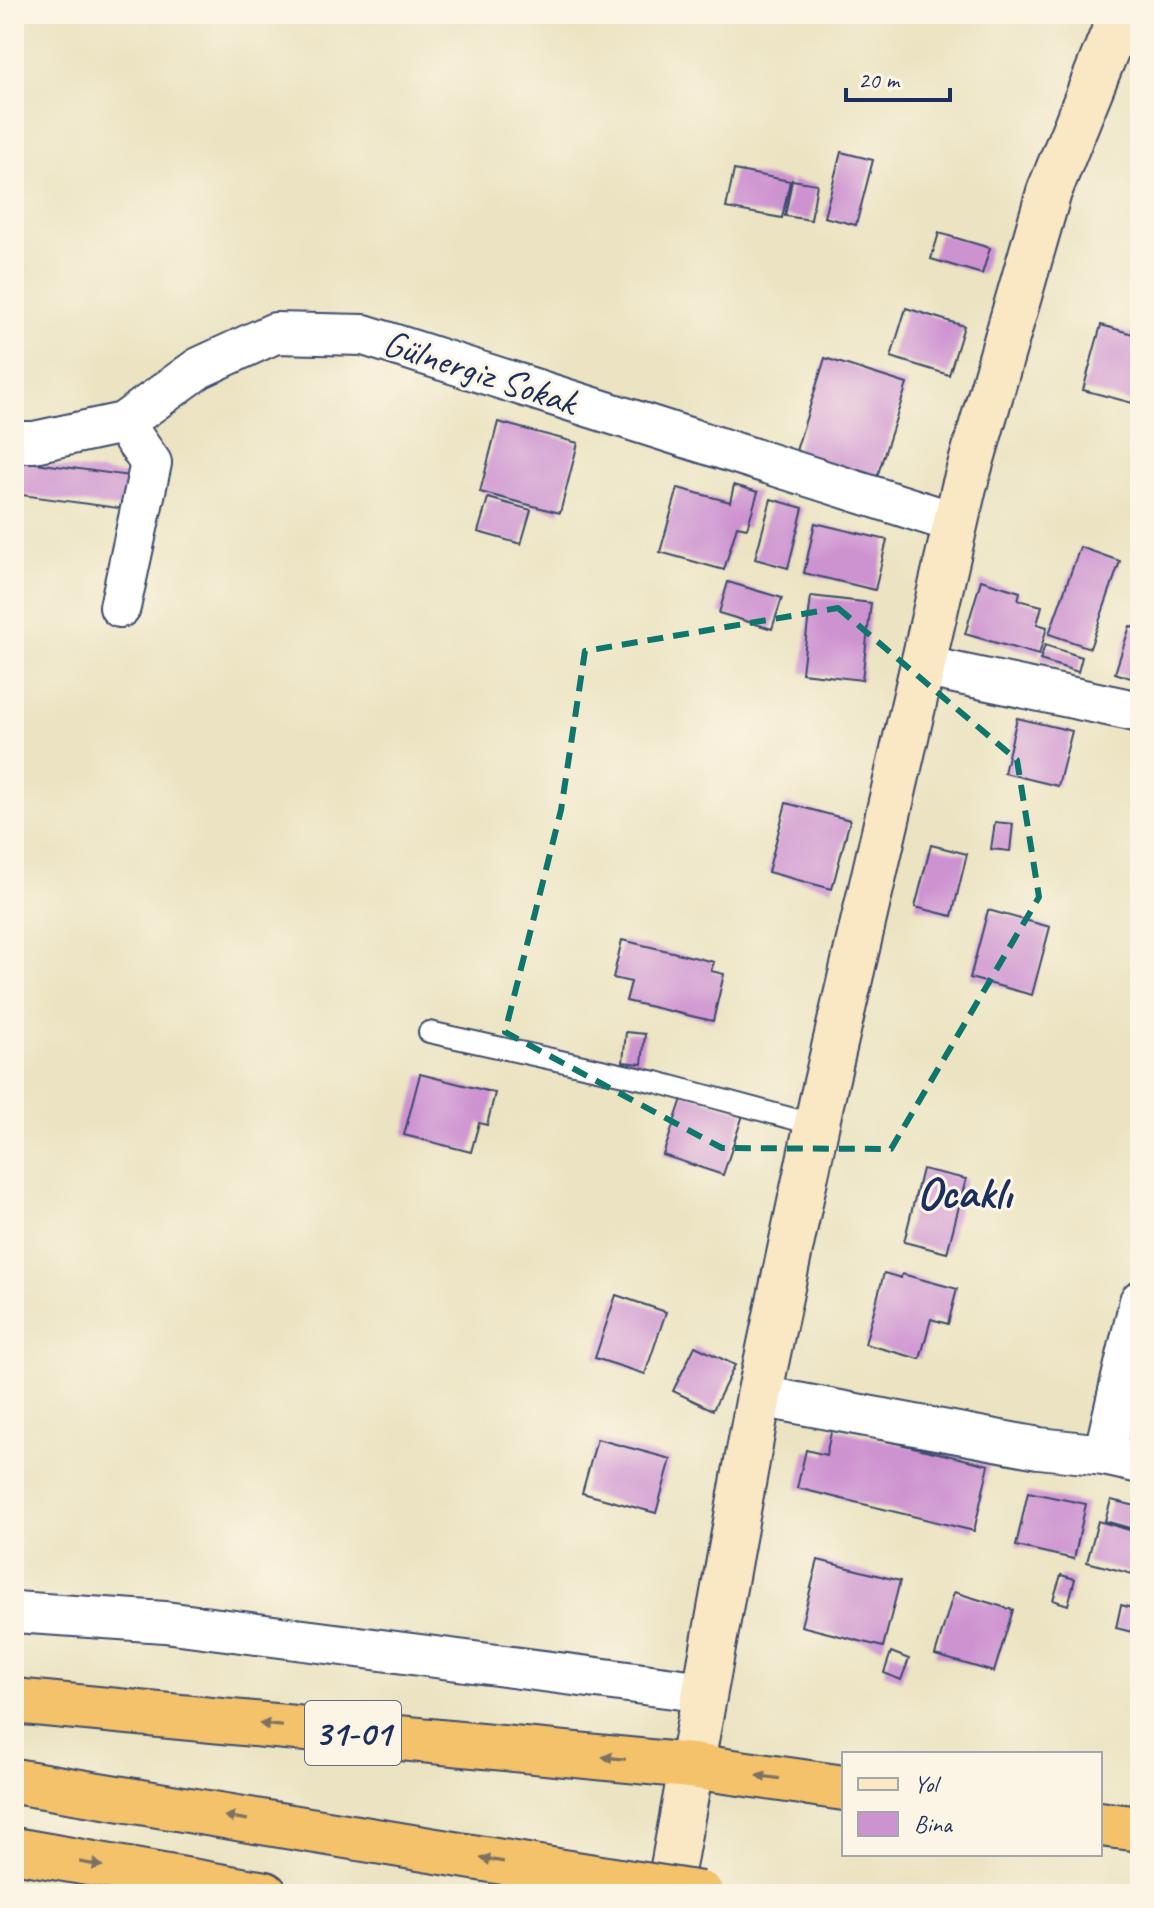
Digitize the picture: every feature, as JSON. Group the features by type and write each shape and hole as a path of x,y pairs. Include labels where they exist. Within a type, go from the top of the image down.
{"highway":[{"name":"31-01","path":"14,1701 691,1766"},
{"path":"691,1766 842,1788"},
{"path":"14,1781 701,1894"},
{"path":"1102,1824 1140,1829"},
{"path":"14,1850 265,1894"}],"main road":[{"path":"668,1894 759,1396 816,1125 964,487 1049,192 1121,14"}],"street":[{"name":"Gülnergiz Sokak","path":"14,442 34,442 123,423 199,368 275,333 364,335 956,523"},
{"path":"120,607 151,463 123,423"},
{"path":"922,666 1140,712"},
{"path":"759,1396 1039,1448 1122,1459 1140,1301"},
{"path":"14,1612 165,1622 705,1692"}],"lane":[{"path":"429,1032 656,1082 816,1125"}],"highlighted area":[{"path":"838,608 1017,760 1039,897 891,1149 722,1148 505,1032 561,810 585,651"}],"building":[{"path":"841,152 873,160 856,225 824,217"},
{"path":"734,170 790,181 782,218 726,208"},
{"path":"792,180 817,184 811,220 785,216"},
{"path":"939,233 990,248 982,274 931,259"},
{"path":"906,308 964,326 949,375 891,357"},
{"path":"1101,325 1140,336 1140,405 1083,390"},
{"path":"825,358 907,384 875,483 794,457"},
{"path":"498,422 578,443 560,513 480,492"},
{"path":"14,460 130,476 125,509 14,494"},
{"path":"734,485 758,492 747,528 737,526 724,570 660,552 678,488 730,502"},
{"path":"488,498 531,510 521,544 478,532"},
{"path":"771,499 803,508 788,568 755,559"},
{"path":"815,523 887,540 875,590 804,573"},
{"path":"1080,547 1120,561 1090,648 1049,634"},
{"path":"981,580 1020,592 1018,600 1042,606 1037,624 1047,627 1039,655 965,634"},
{"path":"728,582 782,598 772,629 719,613"},
{"path":"811,596 871,603 862,680 802,673"},
{"path":"1130,626 1140,629 1140,681 1115,673"},
{"path":"1045,645 1082,657 1078,672 1040,660"},
{"path":"1017,718 1072,731 1058,786 1004,773"},
{"path":"786,803 850,820 832,889 768,872"},
{"path":"995,822 1013,824 1010,851 991,849"},
{"path":"931,845 967,854 952,916 915,907"},
{"path":"988,910 1050,927 1032,995 970,978"},
{"path":"622,940 714,962 711,971 724,974 713,1021 626,1001 631,982 613,978"},
{"path":"626,1032 645,1034 642,1064 623,1062"},
{"path":"420,1074 495,1093 487,1125 479,1123 471,1152 404,1135"},
{"path":"684,1093 744,1112 723,1175 663,1155"},
{"path":"922,1169 966,1179 947,1253 904,1242"},
{"path":"884,1273 901,1278 902,1274 957,1289 948,1324 931,1319 920,1359 865,1344"},
{"path":"616,1295 666,1312 645,1374 595,1358"},
{"path":"695,1346 735,1365 713,1410 673,1391"},
{"path":"832,1428 989,1465 974,1531 797,1488 806,1450 826,1455"},
{"path":"597,1439 671,1459 656,1513 582,1493"},
{"path":"1028,1492 1086,1504 1074,1559 1016,1546"},
{"path":"1111,1500 1140,1507 1140,1531 1105,1521"},
{"path":"1098,1521 1140,1533 1140,1576 1087,1562"},
{"path":"818,1560 900,1581 883,1647 801,1626"},
{"path":"1061,1575 1075,1579 1068,1605 1053,1600"},
{"path":"954,1592 1013,1610 994,1672 935,1655"},
{"path":"1121,1605 1140,1610 1140,1634 1116,1628"},
{"path":"891,1652 909,1659 901,1680 884,1673"}],"district":[{"name":"Ocaklı","path":"964,1193"}]}
